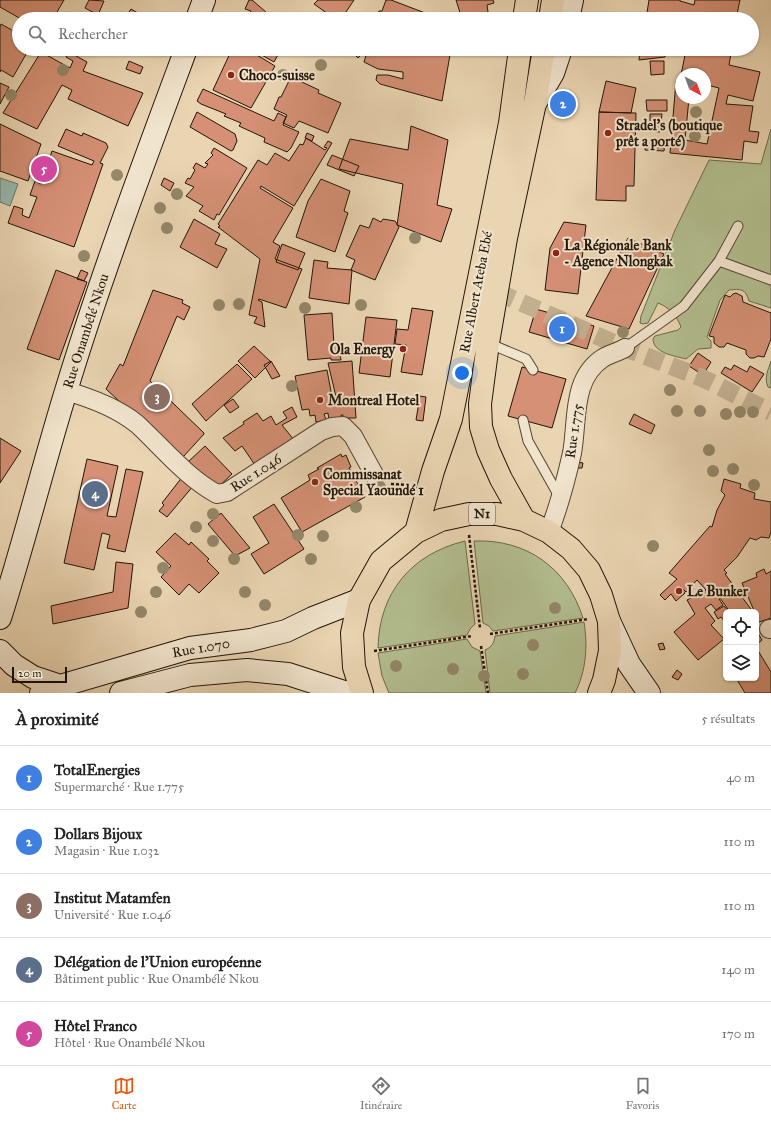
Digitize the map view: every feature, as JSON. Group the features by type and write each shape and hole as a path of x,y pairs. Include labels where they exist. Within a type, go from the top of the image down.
{"highway":[{"path":"525,12 527,0"},
{"path":"551,12 553,0"},
{"name":"Rue Albert Ateba Ebé","path":"416,532 451,419 510,123 519,56"},
{"name":"Rue Albert Ateba Ebé","path":"524,520 501,479 488,450 481,427 480,404 488,343 506,238 535,103 543,56"},
{"name":"N1","path":"362,693 354,667 352,633 359,600 381,561 416,532 441,520 469,514 497,514 524,520 549,532 571,549 589,570 601,595 599,620 610,651 604,680 599,693"}],"main road":[{"path":"200,12 204,0"},
{"path":"569,12 572,0"},
{"name":"Rue Onambélé Nkou","path":"0,618 66,391 116,240 183,56"},
{"path":"535,103 553,73 559,56"},
{"name":"Rue 1.070","path":"50,689 190,648 251,640 286,631 313,618 359,600"},
{"path":"599,620 649,693"},
{"path":"0,651 14,665 50,689"},
{"name":"Rue 1.070","path":"121,693 190,675 247,670 288,674 347,693"}],"street":[{"name":"Rue 1.775","path":"549,532 561,500 572,452 575,418 581,386 590,371 603,359 625,348"},
{"name":"Rue 1.046","path":"66,391 92,398 115,409 136,424 203,487 217,494 227,492 321,431 332,427 343,426 353,436 375,476"}],"lane":[{"path":"625,348 684,306 719,261 738,226"},
{"path":"719,261 771,280"},
{"path":"488,343 526,359 533,370"},
{"path":"523,420 528,441 561,500"}],"path":[{"path":"375,476 385,483 429,486"},
{"path":"469,535 480,628"},
{"path":"490,634 599,620"},
{"path":"374,651 472,636"},
{"path":"481,646 488,693"}],"green space":[{"path":"771,129 771,308 749,301 746,294 742,290 729,290 720,300 707,337 711,341 711,348 698,349 686,359 665,353 657,348 653,339 655,336 678,330 681,327 675,316 669,309 658,303 648,323 640,323 641,316 675,230 709,160 761,164"},
{"path":"771,361 771,388 768,387 766,380"},
{"path":"465,541 475,624 467,635 378,648 384,610 392,593 402,579 414,566 429,555 446,547"},
{"path":"474,541 511,545 528,551 542,560 555,571 567,585 576,600 583,618 493,631 489,626 483,623"},
{"path":"584,622 586,650 584,667 575,693 490,693 485,650 492,644 495,636"},
{"path":"467,639 472,647 480,651 486,693 389,693 382,676 378,653"}],"water":[{"path":"0,178 18,184 10,206 0,202"}],"building":[{"path":"0,0 64,0 57,12 12,12 12,14 0,7"},
{"path":"89,0 104,1 99,12 92,12 85,8"},
{"path":"249,0 252,0 266,12 250,12 245,9"},
{"path":"318,0 354,0 346,12 325,12 314,4"},
{"path":"386,0 391,0 423,12 379,12 382,11"},
{"path":"456,0 493,0 494,3 487,5 488,12 460,12"},
{"path":"649,0 680,0 694,5 695,0 740,0 737,12 647,12"},
{"path":"131,9 136,12 129,12"},
{"path":"1,24 12,30 12,56 25,56 13,77 1,70 0,72"},
{"path":"39,56 48,56 70,68 73,61 66,57 76,56 87,62 83,71 143,93 128,126 68,99 72,90 62,85 37,129 3,113"},
{"path":"229,56 259,56 275,66 251,108 213,90"},
{"path":"263,56 277,56 274,62"},
{"path":"366,56 450,56 442,101 380,84 376,80 377,75 388,75 403,79 403,72 378,69 364,62"},
{"path":"639,56 665,56 665,57 639,60"},
{"path":"685,56 730,56 729,65 760,72 753,101 728,95 726,104 753,106 749,131 759,132 757,143 744,141 742,160 670,153 675,93 675,104 688,104 685,140 707,144 719,88 711,86 711,68 682,68"},
{"path":"129,61 143,67 140,74 126,69"},
{"path":"650,61 664,61 664,74 651,75"},
{"path":"291,77 319,90 318,93 341,103 328,133 299,121 294,128 283,123 287,115 274,109 279,97 281,97"},
{"path":"606,81 636,88 631,113 599,112"},
{"path":"0,83 9,87 0,104"},
{"path":"203,89 274,121 278,113 286,117 283,125 299,132 291,148 287,152 264,142 265,138 239,126 241,123 224,116 226,114 201,104 197,101"},
{"path":"646,100 667,100 667,111 647,111"},
{"path":"197,112 235,134 237,141 233,150 231,151 190,127"},
{"path":"599,112 636,113 634,186 626,186 626,201 596,200"},
{"path":"650,114 662,114 660,132 650,131"},
{"path":"0,124 41,144 28,181 0,171"},
{"path":"411,126 448,140 437,205 452,209 441,242 397,225 403,184 339,169 350,139 408,150"},
{"path":"66,129 82,136 83,133 106,143 108,147 100,163 103,164 74,247 8,223 14,206 23,209 22,215 29,218 37,197 30,195 35,181 41,184 52,151 92,165 94,161 58,146"},
{"path":"307,133 314,136 312,141 305,138"},
{"path":"306,138 325,150 327,148 324,147 328,141 332,143 294,206 261,186 260,188 293,208 273,242 280,246 275,259 302,269 286,308 259,299 258,300 262,302 265,327 254,323 257,317 249,315 260,259 218,227 220,226 218,224 258,160 267,165 275,153 289,161 300,144 303,145"},
{"path":"646,140 665,141 664,151 645,150"},
{"path":"214,148 247,168 219,215 217,214 214,220 199,211 203,206 186,196 194,187 185,183 188,178 190,179 195,170 193,168 196,163 205,168 208,164 205,163 213,155 211,153"},
{"path":"332,155 359,166 354,176 327,165"},
{"path":"164,178 174,183 170,191 161,185"},
{"path":"321,179 350,191 344,211 348,213 335,252 296,237 308,201"},
{"path":"373,218 381,222 383,219 395,221 399,227 375,280 351,270 355,260 346,256 360,225 369,228"},
{"path":"194,219 220,234 215,244 227,249 217,268 180,247"},
{"path":"564,222 586,225 578,294 545,290 550,248"},
{"path":"628,238 664,254 629,329 586,316"},
{"path":"282,244 305,253 298,270 276,262"},
{"path":"314,260 328,262 327,268 352,270 349,304 309,298"},
{"path":"56,270 87,282 59,360 27,349"},
{"path":"81,270 88,273 84,281 77,279"},
{"path":"153,290 183,300 182,303 190,307 184,320 177,316 150,381 204,433 183,457 133,409 131,412 106,389 120,364 123,366"},
{"path":"736,293 742,296 743,302 771,313 771,339 764,357 758,356 750,358 746,354 746,350 727,343 724,347 719,347 714,343 714,337 709,336 725,295 730,297"},
{"path":"412,308 433,311 422,375 401,372 406,345 395,344 397,329 408,330"},
{"path":"536,309 594,326 587,349 529,332"},
{"path":"332,313 334,345 339,345 341,360 331,360 331,358 308,360 304,315"},
{"path":"366,317 397,320 390,377 359,373"},
{"path":"254,346 271,362 255,378 238,361"},
{"path":"698,353 711,362 703,375 689,366"},
{"path":"271,361 280,376 272,379 264,365"},
{"path":"352,361 356,418 343,418 343,415 341,415 341,418 329,420 328,413 324,414 326,420 316,422 315,415 310,416 309,409 302,410 295,376 327,370 333,402 337,401 328,363"},
{"path":"237,364 252,379 206,421 192,404"},
{"path":"734,365 747,372 750,366 764,374 752,392 721,373 725,367 731,370"},
{"path":"522,367 566,379 552,428 508,416"},
{"path":"420,396 426,397 423,421 416,420"},
{"path":"233,399 239,407 230,413 224,405"},
{"path":"292,407 297,417 282,425 294,440 257,468 242,446 235,451 223,438 257,413 263,421 271,416 276,425 287,418 283,412"},
{"path":"634,414 655,425 651,434 629,424"},
{"path":"0,438 21,451 0,483"},
{"path":"205,446 232,474 214,491 188,462"},
{"path":"341,454 342,457 346,455 351,467 349,468 365,497 302,532 281,498 310,480 308,475 319,469 317,468"},
{"path":"87,459 118,466 107,516 116,517 126,469 143,472 125,552 107,548 110,535 102,533 94,570 64,563"},
{"path":"577,462 583,463 582,468 576,468"},
{"path":"183,476 194,485 167,517 159,511 164,505 162,503"},
{"path":"724,479 741,484 740,488 755,493 754,499 771,502 771,532 769,538 761,537 756,540 750,538 737,557 724,570 727,573 725,574 751,609 728,609 720,598 719,599 723,605 716,610 711,604 705,608 715,621 711,625 723,640 698,660 674,632 695,614 687,600 706,590 697,580 686,592 680,586 685,593 676,601 671,594 665,600 660,595 677,579 669,573 710,526 712,527 717,510 725,495 721,491"},
{"path":"274,504 304,549 264,574 251,554 269,543 253,517"},
{"path":"221,513 250,548 235,556 208,524"},
{"path":"175,533 189,545 191,542 209,559 207,561 219,573 199,593 189,584 179,595 161,577 171,566 156,552"},
{"path":"116,562 133,564 128,608 53,624 51,606 113,592"},
{"path":"764,569 766,574 771,571 771,618 759,622 759,609 753,609 742,583 757,577 756,573"},
{"path":"724,606 726,609 723,609 723,619 721,617 718,619 714,612"},
{"path":"759,635 762,640 759,642"},
{"path":"663,643 665,649 660,650 658,644"},
{"path":"759,652 771,672 771,693 745,693 738,681 759,681"},
{"path":"677,670 682,674 678,680 672,677"}],"tunnel":[{"path":"497,292 625,348 702,378 771,412"}],"place":[{"name":"Choco-suisse","path":"231,75"},
{"name":"Dollars Bijoux","path":"563,104"},
{"name":"Stradel's (boutique prêt a porté)","path":"608,133"},
{"name":"Hôtel Franco","path":"44,169"},
{"name":"La Régionale Bank - Agence Nlongkak","path":"556,253"},
{"name":"TotalEnergies","path":"562,329"},
{"name":"Ola Energy","path":"403,349"},
{"name":"Institut Matamfen","path":"157,397"},
{"name":"Montreal Hotel","path":"320,400"},
{"name":"Commissanat Special Yaoundé 1","path":"315,482"},
{"name":"Délégation de l'Union européenne","path":"95,494"},
{"name":"Le Bunker","path":"679,591"}]}
